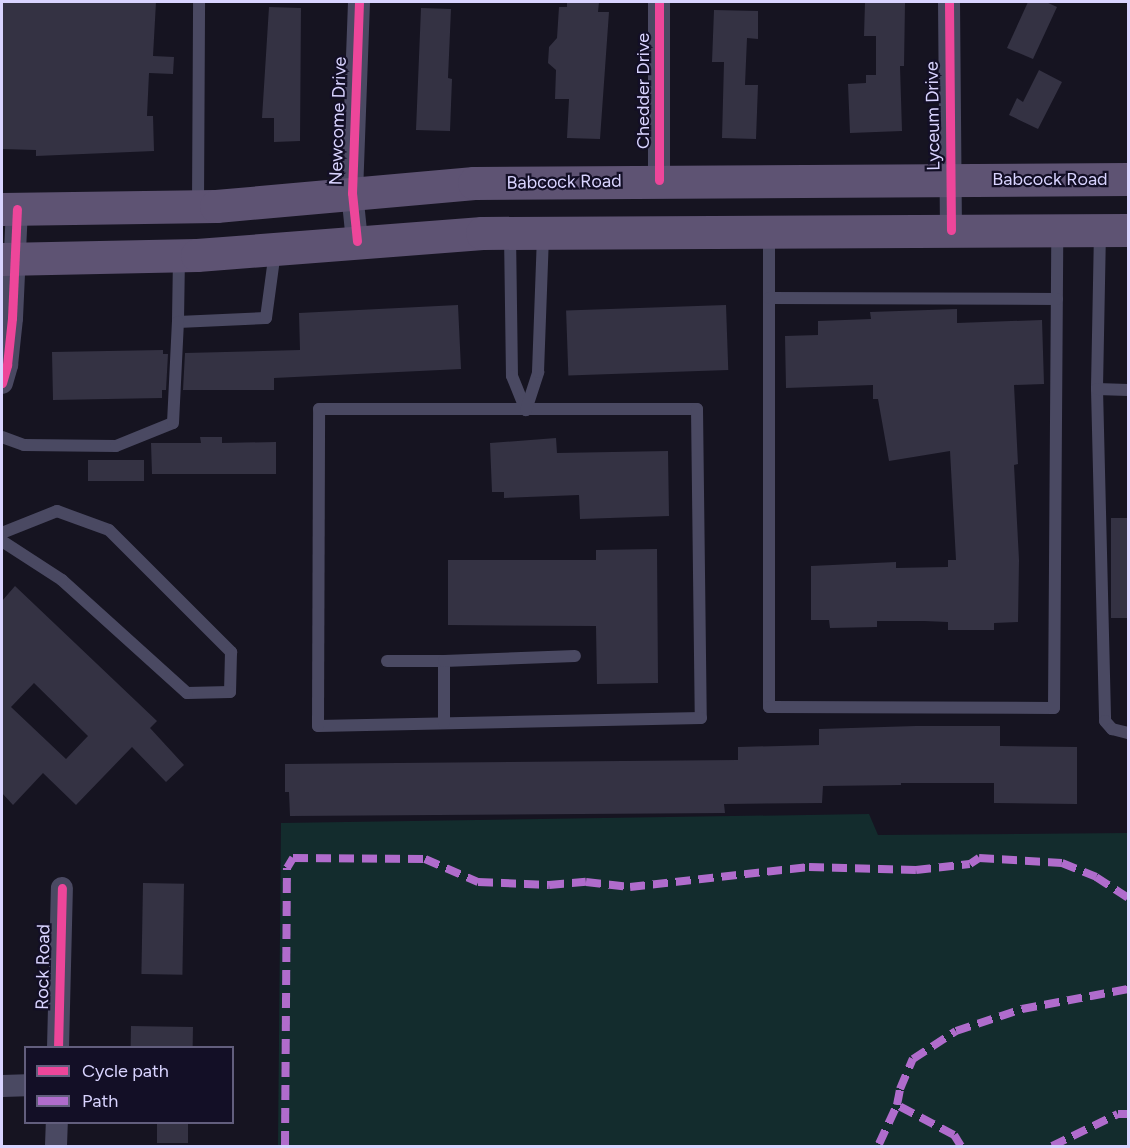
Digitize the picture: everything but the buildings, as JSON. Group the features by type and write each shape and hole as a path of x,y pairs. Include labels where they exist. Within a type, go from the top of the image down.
{"main road":[{"name":"Babcock Road","path":"9,209 198,206 474,183 1128,178"},
{"path":"9,259 179,256 275,250 357,241 543,232 1114,230"}],"street":[{"name":"Newcome Drive","path":"357,241 352,193 359,2"},
{"name":"Chedder Drive","path":"659,2 659,180"},
{"name":"Lyceum Drive","path":"949,2 951,230"},
{"path":"2,383 8,353 9,209"},
{"name":"Rock Road","path":"58,1046 62,888"},
{"path":"2,1086 24,1085"},
{"path":"56,1146 57,1124"}],"lane":[{"path":"198,206 199,2"},
{"path":"769,230 769,708 1054,708 1057,230"},
{"path":"1114,230 1097,389 1105,721 1112,729 1128,733"},
{"path":"526,410 538,372 543,232"},
{"path":"510,233 512,376 526,410"},
{"path":"178,322 266,318 275,250"},
{"path":"2,437 24,445 116,446 173,423 179,256"},
{"path":"769,298 1057,298"},
{"path":"1097,389 1128,390"},
{"path":"319,409 526,410 697,409 701,718 318,726 319,409"},
{"path":"2,533 57,511 109,530 231,652 230,692 187,693 62,580 2,541"},
{"path":"387,661 575,656"},
{"path":"444,661 444,723"}],"green space":[{"path":"869,814 878,835 1128,833 1128,1146 278,1146 281,823"}],"marked path":[{"path":"285,1146 287,868 293,858 425,859 478,882 549,885 586,882 630,887 809,867 916,870 970,864 979,858 1062,863 1096,877 1128,898"},
{"path":"961,1146 954,1135 897,1105 900,1089 913,1059 956,1031 1022,1009 1128,989"},
{"path":"879,1144 897,1105"},
{"path":"1052,1146 1118,1114 1128,1114"}],"cycle path":[{"path":"357,241 352,193 359,2"},
{"path":"659,2 659,180"},
{"path":"949,2 951,230"},
{"path":"2,383 7,365 12,318 17,209"},
{"path":"58,1046 62,888"}]}
